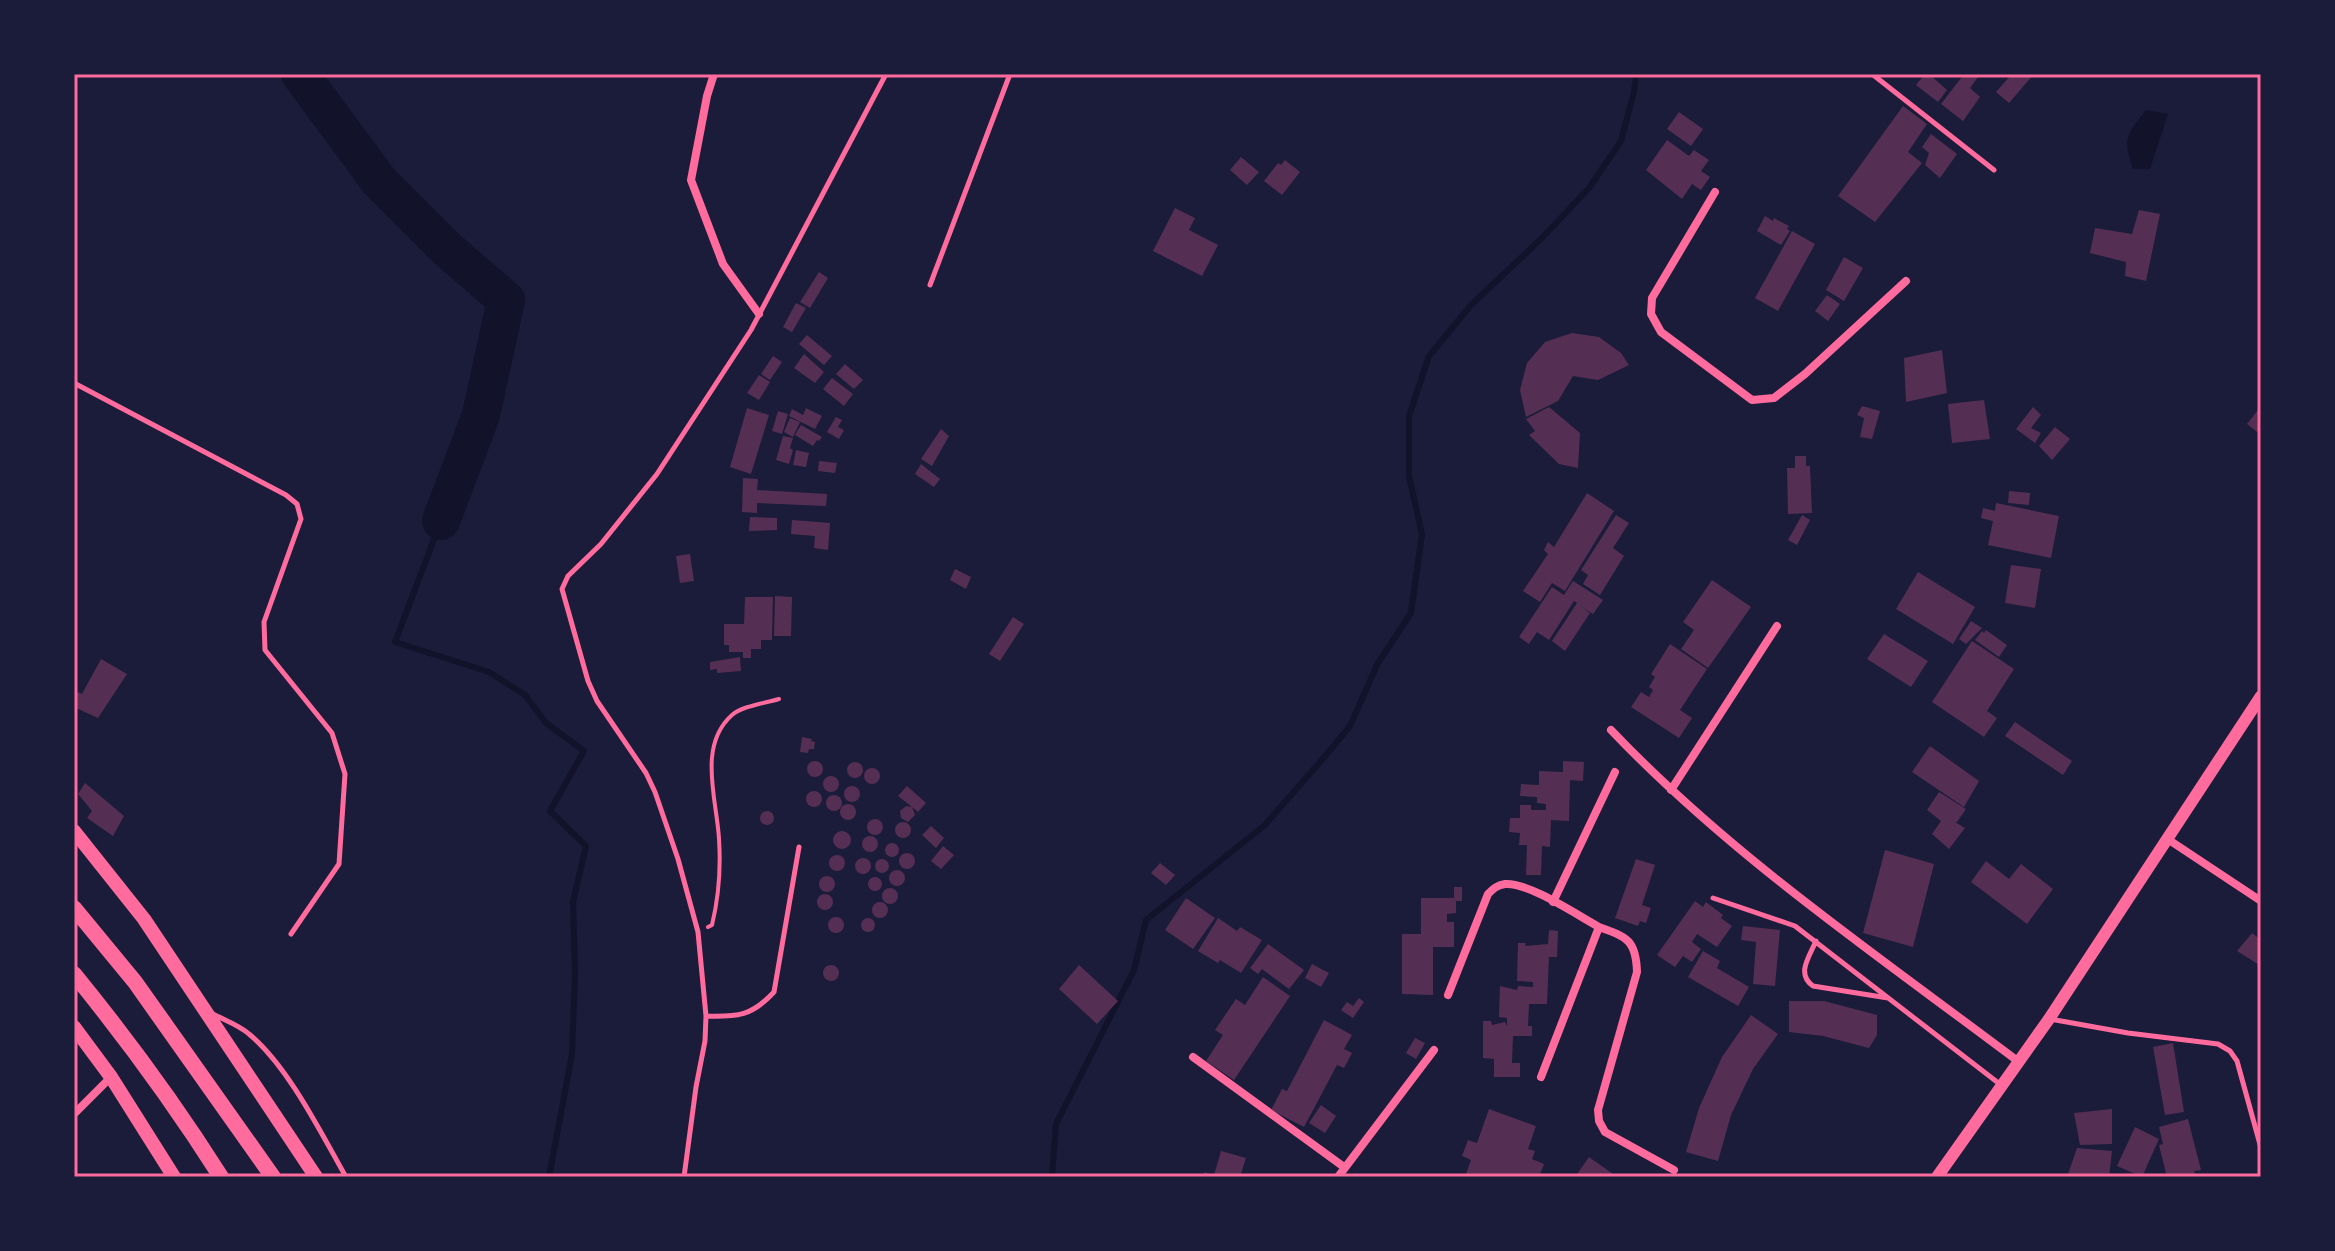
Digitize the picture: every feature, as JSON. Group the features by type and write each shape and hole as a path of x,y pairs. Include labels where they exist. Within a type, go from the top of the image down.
{"highway":[{"path":"74,908 135,982 273,1177"},
{"path":"74,974 126,1040 221,1177"}],"main road":[{"path":"1937,1177 2049,1019 2261,696"},
{"path":"74,831 144,919 316,1177"},
{"path":"74,1027 111,1077 174,1177"}],"street":[{"path":"714,74 691,180 723,264 759,314"},
{"path":"1715,192 1652,298 1651,314 1661,332 1752,400 1774,398 1805,374 1848,331 1906,281"},
{"path":"1671,790 1777,626"},
{"path":"1611,730 1671,790 1769,873 2019,1062"},
{"path":"1553,902 1615,772"},
{"path":"2169,840 2261,901"},
{"path":"1448,995 1488,894 1496,886 1521,886 1628,939 1637,952 1637,972 1598,1110 1599,1121 1605,1132 1674,1170"},
{"path":"1541,1077 1599,927"},
{"path":"1338,1177 1434,1050"},
{"path":"1193,1057 1344,1167"},
{"path":"74,1114 111,1077"}],"lane":[{"path":"684,1177 705,1041 706,1016 698,932 655,792 646,773 608,721 592,691 562,589 568,576 601,544 657,474 759,314 886,74"},
{"path":"930,285 1010,74"},
{"path":"1872,74 1994,170"},
{"path":"74,383 286,495 297,504 301,519 264,622 265,650 332,733 345,774 339,864 291,934"},
{"path":"706,1016 734,1017 758,1009 774,992 799,847"},
{"path":"1713,898 1795,926 2002,1086"},
{"path":"1816,941 1804,967 1807,982 1813,986 1890,998"},
{"path":"207,1011 248,1032 271,1055 346,1177"},
{"path":"2049,1019 2218,1044 2230,1051 2241,1074 2261,1148"}],"path":[{"path":"698,932 712,925 720,894 719,838 711,778 715,739 733,714 779,699"}],"shaded area":[{"path":"2146,110 2168,114 2150,169 2133,169 2128,137"}],"building":[{"path":"1925,74 1947,90 1938,102 1916,85"},
{"path":"1964,74 1978,77 1970,88 1980,97 1963,121 1941,104"},
{"path":"2012,74 2034,74 2009,103 1996,92"},
{"path":"1903,106 1927,124 1908,152 1922,163 1875,222 1838,196"},
{"path":"1679,112 1703,129 1691,146 1667,129"},
{"path":"1931,134 1957,154 1940,178 1925,165 1929,153 1922,147"},
{"path":"1667,140 1689,156 1694,150 1709,160 1701,171 1710,177 1701,190 1692,184 1682,199 1646,170"},
{"path":"1241,157 1259,172 1247,185 1230,170"},
{"path":"1285,160 1300,172 1282,195 1264,181 1278,163 1281,165"},
{"path":"1175,208 1195,218 1189,230 1218,245 1202,276 1153,251"},
{"path":"2139,210 2160,214 2146,281 2125,276 2126,262 2090,253 2095,228 2132,234"},
{"path":"1765,216 1789,226 1787,229 1790,231 1781,245 1757,231"},
{"path":"1792,231 1815,244 1778,311 1755,298"},
{"path":"1844,257 1863,268 1844,301 1826,290"},
{"path":"819,272 828,278 810,308 800,302"},
{"path":"1827,295 1840,304 1828,321 1815,311"},
{"path":"796,303 806,308 792,332 783,327"},
{"path":"1572,333 1599,337 1621,353 1629,365 1598,380 1573,376 1558,401 1526,417 1520,390 1527,363 1545,342"},
{"path":"807,335 832,356 824,365 799,344"},
{"path":"1942,350 1947,393 1906,402 1904,358"},
{"path":"804,354 824,372 815,383 794,368"},
{"path":"773,356 782,362 770,380 761,374"},
{"path":"845,364 863,380 854,389 836,374"},
{"path":"759,375 770,382 759,400 747,393"},
{"path":"832,378 853,394 844,406 823,389"},
{"path":"1984,400 1990,439 1952,443 1948,404"},
{"path":"1862,406 1880,411 1872,439 1860,437 1864,418 1857,415"},
{"path":"2261,406 2261,435 2247,424"},
{"path":"1549,407 1580,433 1578,468 1559,464 1529,435 1535,431 1526,419"},
{"path":"2033,407 2041,415 2031,428 2041,433 2035,443 2016,429"},
{"path":"747,408 769,415 751,474 730,467"},
{"path":"806,408 822,416 815,429 789,416 792,409 803,415"},
{"path":"778,411 788,414 782,434 772,431"},
{"path":"836,417 842,420 838,427 844,430 839,439 827,432"},
{"path":"790,418 800,422 793,437 784,432"},
{"path":"801,425 822,437 813,446 795,435"},
{"path":"2055,427 2070,439 2052,460 2039,446"},
{"path":"941,429 949,436 932,466 921,459"},
{"path":"783,436 793,438 789,464 776,460"},
{"path":"796,450 809,453 806,467 793,465"},
{"path":"1795,456 1806,456 1806,466 1810,466 1812,513 1788,514 1787,468 1795,468"},
{"path":"819,461 837,463 835,473 818,471"},
{"path":"921,464 940,479 934,487 915,474"},
{"path":"743,478 758,479 757,490 827,494 826,506 757,503 757,513 742,512"},
{"path":"2009,491 2030,493 2029,505 2008,503"},
{"path":"1587,493 1614,511 1565,591 1552,583 1540,602 1523,591 1548,554 1544,550 1548,542 1554,547"},
{"path":"1996,503 2059,516 2051,558 1988,545 1993,521 1981,518 1983,508 1995,511"},
{"path":"1616,515 1629,523 1613,548 1624,556 1600,595 1583,584 1588,575 1581,570"},
{"path":"1802,515 1810,520 1797,545 1788,540"},
{"path":"750,517 777,518 777,530 749,531"},
{"path":"792,520 830,523 828,550 814,548 815,536 791,534"},
{"path":"690,554 694,581 680,583 676,556"},
{"path":"2011,565 2041,569 2035,608 2005,603"},
{"path":"955,569 971,577 966,589 950,580"},
{"path":"1918,572 1975,607 1953,644 1896,609"},
{"path":"1712,580 1751,607 1708,668 1681,649 1694,630 1683,622"},
{"path":"1573,581 1603,600 1593,614 1582,607 1590,613 1565,651 1552,641 1577,603 1574,601 1549,640 1537,632 1529,644 1519,637 1552,587 1564,595"},
{"path":"775,596 792,597 791,636 774,636"},
{"path":"745,597 773,597 772,640 761,640 761,649 751,649 751,658 743,658 743,652 729,652 729,645 724,645 724,624 744,624"},
{"path":"1013,617 1024,624 1000,661 989,654"},
{"path":"1971,621 1982,628 1966,644 1959,639"},
{"path":"1986,630 2007,645 1999,657 1975,640"},
{"path":"1884,634 1928,661 1911,687 1867,659"},
{"path":"1972,641 2014,669 1987,711 1997,718 1984,737 1932,702"},
{"path":"1670,644 1707,669 1680,710 1692,718 1679,738 1631,707 1641,692 1649,697 1653,690 1649,687 1655,677 1651,674"},
{"path":"740,657 741,671 717,673 717,669 710,670 710,662"},
{"path":"101,659 127,674 98,718 74,707 74,690 82,694"},
{"path":"2015,722 2072,761 2063,775 2005,736"},
{"path":"802,737 815,742 814,749 809,749 808,753 800,752"},
{"path":"1930,746 1979,781 1964,807 1912,772"},
{"path":"815,761 823,769 815,777 807,769"},
{"path":"1563,761 1584,762 1583,781 1570,780 1569,821 1551,820 1550,847 1542,846 1541,875 1526,875 1527,845 1519,845 1520,833 1509,832 1510,818 1520,818 1520,805 1531,805 1531,810 1546,810 1546,804 1537,803 1537,797 1520,796 1521,784 1539,785 1539,771 1563,772"},
{"path":"855,762 863,770 855,778 847,770"},
{"path":"872,768 880,776 872,784 864,776"},
{"path":"831,776 839,784 831,792 823,784"},
{"path":"85,783 124,816 113,836 87,818 92,811 78,794"},
{"path":"849,786 855,786 860,794 858,800 849,802 844,797 844,791"},
{"path":"907,786 926,803 918,812 898,796"},
{"path":"814,791 820,793 820,805 814,807 808,805 806,799 808,793"},
{"path":"1939,792 1966,809 1955,822 1965,828 1949,849 1932,834 1941,821 1927,810"},
{"path":"834,795 840,797 840,809 834,811 828,809 826,803 828,797"},
{"path":"848,804 856,812 848,820 840,812"},
{"path":"906,806 912,807 915,815 908,822 901,818 900,811"},
{"path":"767,811 774,818 767,825 760,818"},
{"path":"875,819 883,827 875,835 867,827"},
{"path":"903,822 909,824 909,836 903,838 897,836 895,830 897,824"},
{"path":"931,826 944,838 936,848 922,835"},
{"path":"842,831 851,840 842,849 833,840"},
{"path":"870,836 876,838 876,850 870,852 864,850 862,844 864,838"},
{"path":"892,843 899,850 892,857 885,850"},
{"path":"943,846 954,855 941,869 931,861"},
{"path":"1885,850 1934,864 1913,947 1863,933"},
{"path":"907,853 913,855 913,867 907,869 901,867 899,861 901,855"},
{"path":"837,855 843,857 843,869 837,871 831,869 829,863 831,857"},
{"path":"863,858 869,860 869,872 863,874 857,872 855,866 857,860"},
{"path":"882,859 889,866 882,873 875,866"},
{"path":"1636,859 1655,865 1642,905 1651,908 1646,923 1640,921 1638,926 1615,918"},
{"path":"1986,861 2009,879 2021,864 2053,889 2027,924 1971,882"},
{"path":"1160,863 1175,875 1166,885 1151,873"},
{"path":"894,870 900,870 905,878 903,884 894,886 889,881 889,875"},
{"path":"827,876 835,884 827,892 819,884"},
{"path":"875,877 882,884 875,891 868,884"},
{"path":"1454,887 1462,887 1462,901 1456,901 1456,913 1447,914 1447,922 1454,922 1454,947 1433,947 1433,995 1402,994 1402,934 1421,934 1421,898 1454,898"},
{"path":"890,888 898,896 890,904 882,896"},
{"path":"825,894 833,902 825,910 817,902"},
{"path":"1186,898 1215,918 1193,949 1165,930"},
{"path":"1695,901 1703,907 1706,902 1732,926 1717,947 1697,934 1692,942 1701,949 1692,962 1683,956 1675,967 1657,955"},
{"path":"880,902 888,910 880,918 872,910"},
{"path":"833,917 839,917 844,925 842,931 833,933 828,928 828,922"},
{"path":"868,918 875,925 868,932 861,925"},
{"path":"1218,918 1237,931 1240,927 1262,940 1241,973 1198,951"},
{"path":"1743,926 1780,930 1775,986 1753,984 1756,942 1741,940"},
{"path":"1549,930 1558,931 1557,957 1549,957 1547,1004 1529,1004 1528,1026 1532,1026 1532,1036 1513,1036 1512,1063 1520,1063 1520,1077 1494,1077 1494,1059 1483,1058 1483,1021 1491,1021 1492,1025 1505,1022 1507,1026 1507,1018 1499,1017 1500,986 1517,990 1518,986 1533,987 1533,982 1517,981 1518,943 1526,943 1525,946 1548,944"},
{"path":"2252,933 2261,940 2261,966 2237,951"},
{"path":"1268,944 1304,970 1289,989 1262,969 1258,974 1250,968"},
{"path":"1703,951 1720,961 1717,968 1749,987 1738,1006 1688,977"},
{"path":"1312,964 1329,973 1321,987 1305,978"},
{"path":"828,965 834,965 839,973 837,979 828,981 823,976 823,970"},
{"path":"1079,965 1118,1001 1097,1024 1059,989"},
{"path":"1263,977 1290,996 1234,1080 1206,1061 1223,1035 1215,1030 1236,999 1245,1005"},
{"path":"1359,998 1364,1002 1353,1018 1341,1010 1347,1002 1353,1006"},
{"path":"1789,1001 1824,1001 1877,1015 1877,1035 1869,1048 1823,1036 1789,1032"},
{"path":"1751,1015 1778,1034 1753,1069 1731,1115 1718,1161 1686,1152 1699,1108 1722,1057"},
{"path":"1324,1020 1352,1035 1344,1049 1352,1053 1344,1068 1337,1065 1304,1127 1271,1110 1282,1089 1287,1091"},
{"path":"1415,1038 1425,1043 1416,1059 1406,1053"},
{"path":"2173,1043 2184,1112 2165,1115 2153,1047"},
{"path":"1321,1105 1336,1116 1325,1133 1309,1123"},
{"path":"1489,1109 1536,1126 1528,1149 1535,1151 1532,1159 1544,1164 1539,1177 1465,1177 1471,1160 1462,1156 1468,1140 1477,1143"},
{"path":"2112,1109 2112,1144 2080,1145 2074,1113"},
{"path":"2188,1119 2201,1170 2194,1171 2196,1177 2167,1177 2159,1145 2163,1144 2159,1127"},
{"path":"2135,1127 2159,1139 2142,1177 2117,1166"},
{"path":"2077,1148 2112,1151 2109,1177 2067,1177"},
{"path":"1221,1151 1246,1158 1240,1177 1203,1177 1204,1172 1214,1175"},
{"path":"1589,1157 1613,1174 1610,1177 1575,1177"}],"waterway":[{"path":"300,74 379,181 447,249 506,300 481,415 441,521"},
{"path":"1052,1177 1056,1124 1134,970 1146,920 1265,825 1326,755 1350,726 1378,663 1411,613 1422,534 1409,476 1409,416 1429,356 1471,305 1542,238 1589,188 1621,141 1636,74"},
{"path":"441,521 395,642 489,672 525,695 546,723 584,751 550,811 586,846 573,902 575,973 572,1054 549,1177"}]}
